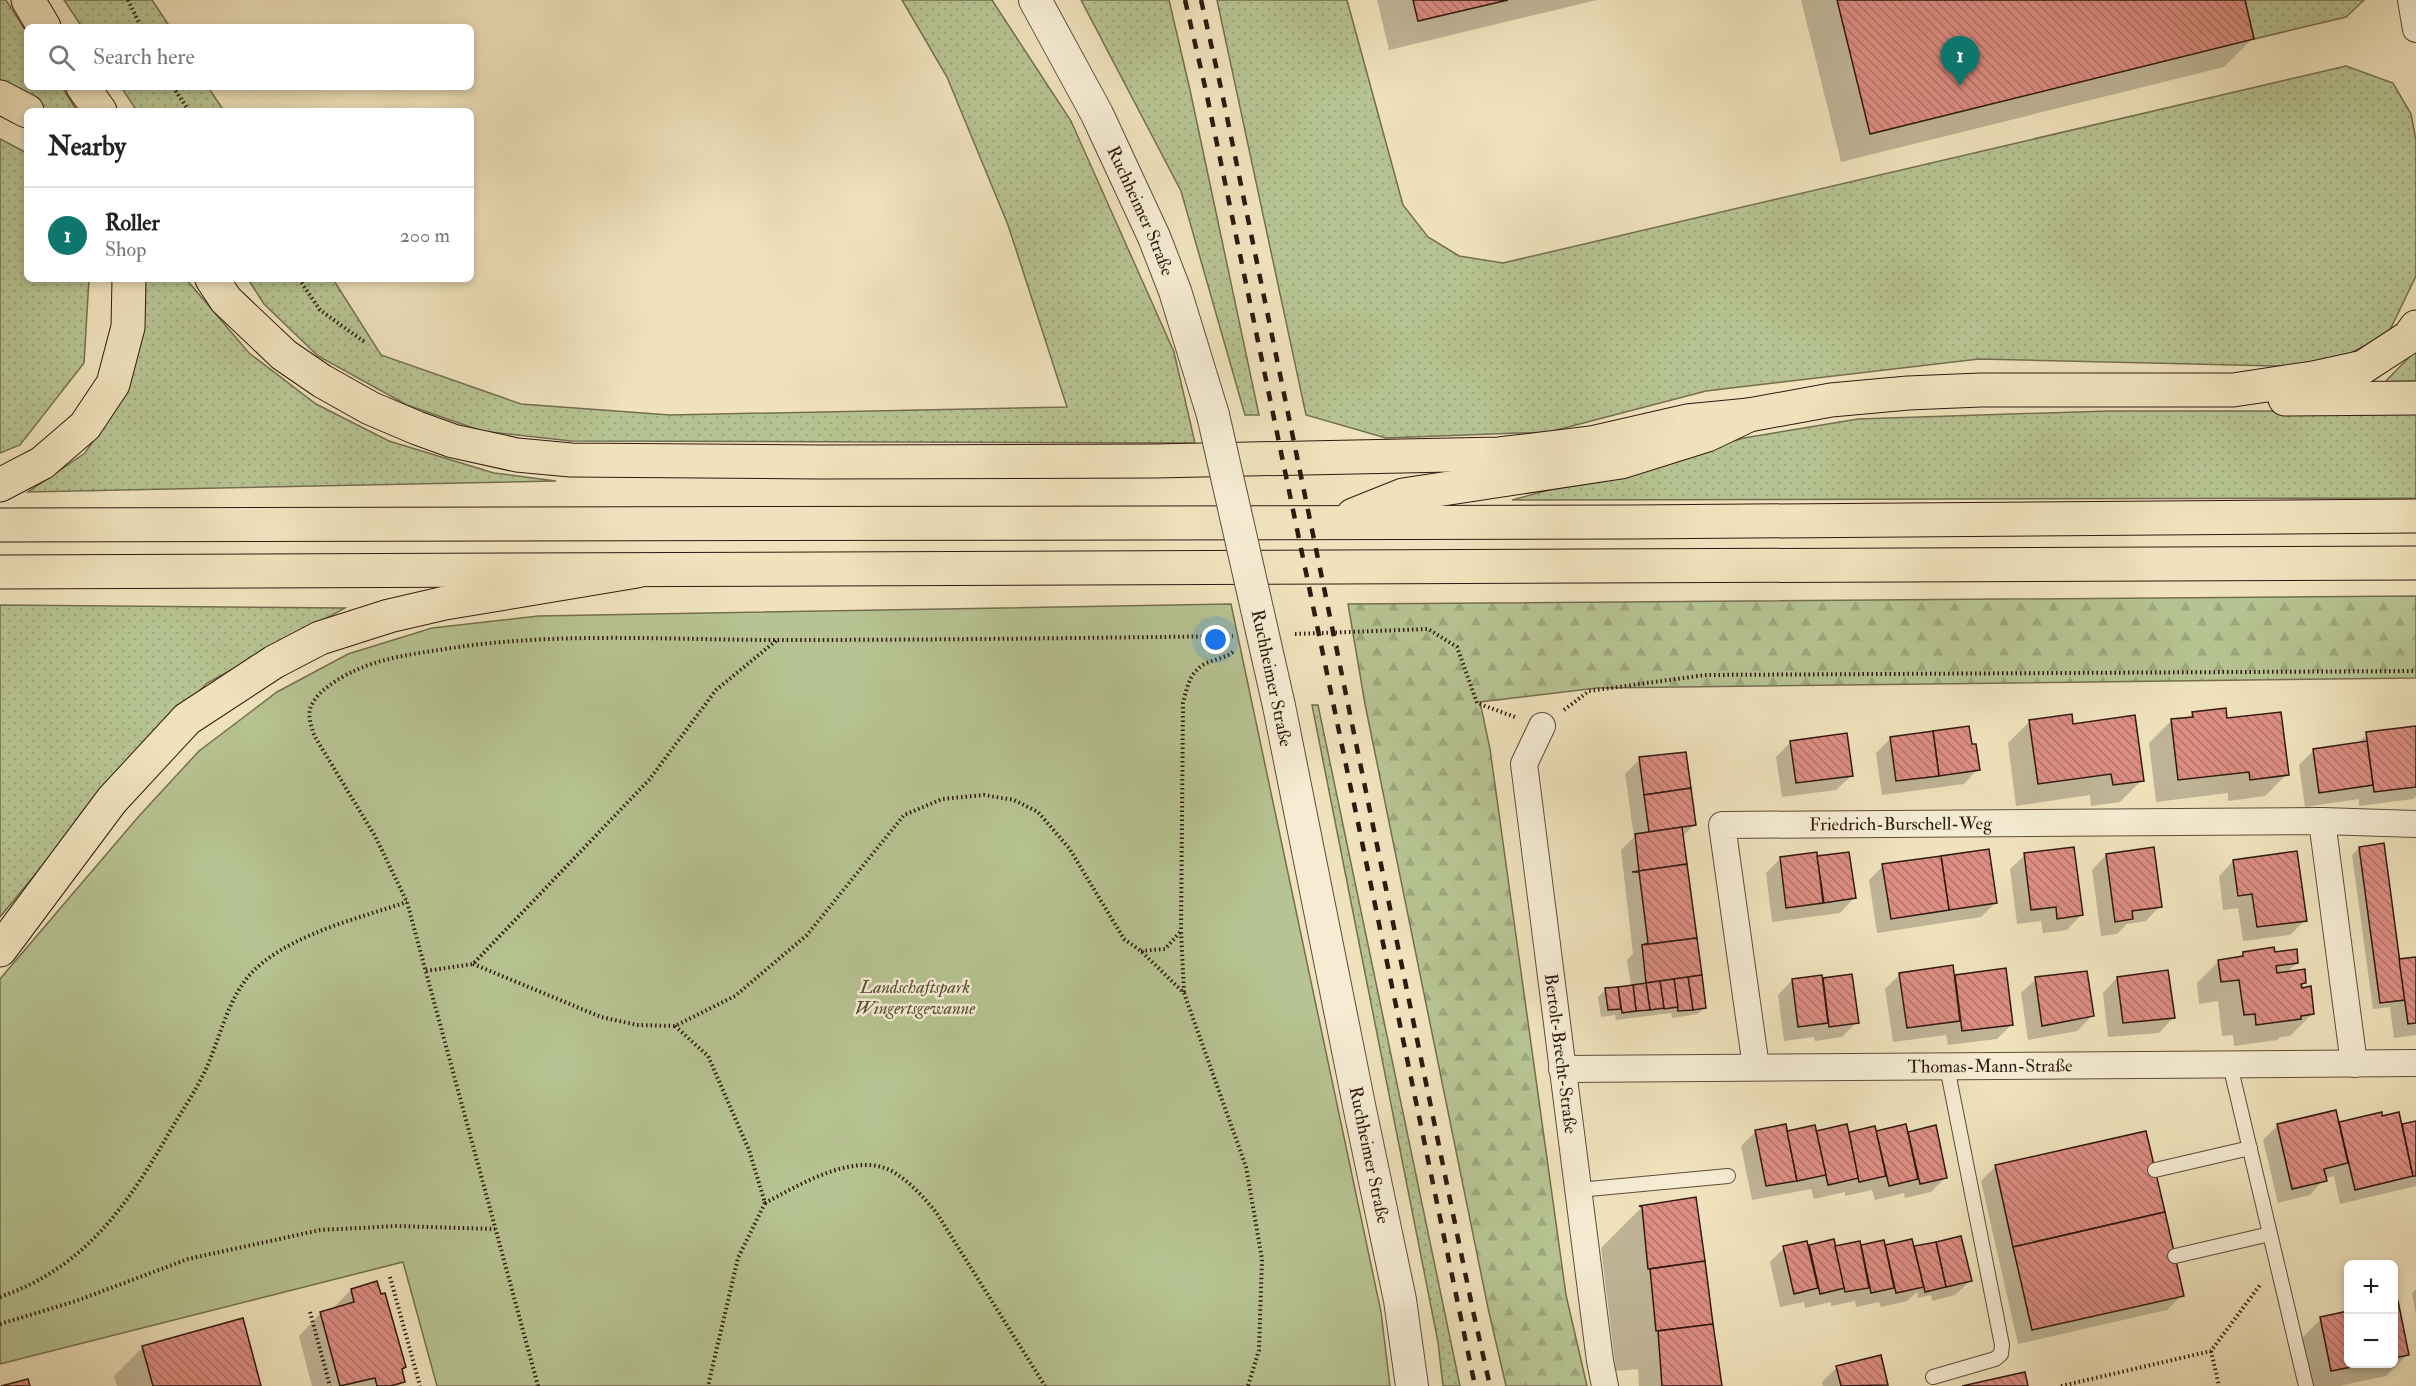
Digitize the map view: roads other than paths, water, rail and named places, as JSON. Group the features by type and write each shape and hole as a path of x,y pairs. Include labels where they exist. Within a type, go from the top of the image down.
{"highway":[{"path":"27,0 42,24"},
{"path":"85,90 97,108"},
{"path":"0,97 24,109"},
{"path":"0,485 42,463 85,426 112,384 128,327 129,282"},
{"path":"214,282 226,300 284,355 322,381 370,408 453,441 517,455 571,460 1155,461 1499,454 1591,443 1687,421 1749,415 1831,400 1908,393 2233,390 2313,378 2363,367 2409,337 2416,327"},
{"path":"2233,390 2284,399 2416,398"},
{"path":"1336,522 1403,495 1621,462 1707,435 1749,415"},
{"path":"0,525 1336,522 2416,516"},
{"path":"0,572 2416,563"},
{"path":"0,950 112,800 187,719 274,662 320,638 389,616 446,603 637,571"}],"street":[{"name":"Ruchheimer Straße","path":"1035,0 1097,114 1154,237 1175,291 1213,415 1279,706 1359,1110 1400,1300 1412,1386"},
{"path":"2411,0 2416,29"},
{"name":"Bertolt-Brecht-Straße","path":"1542,726 1524,764 1605,1386"},
{"path":"2322,821 2355,1064"},
{"name":"Friedrich-Burschell-Weg","path":"1756,1067 1722,825 2322,821 2416,824"},
{"name":"Thomas-Mann-Straße","path":"1562,1069 2416,1063"}],"lane":[{"path":"2230,1065 2306,1386"},
{"path":"1933,1377 1995,1359 2001,1354 2002,1345 1947,1067"},
{"path":"2155,1170 2250,1148"},
{"path":"1578,1190 1728,1176"},
{"path":"2175,1256 2270,1234"}],"railway":[{"path":"1185,0 1206,91 1475,1386"},
{"path":"1201,0 1490,1386"}],"place":[{"name":"Roller","path":"1960,86"}],"park label":[{"name":"Landschaftspark Wingertsgewanne","path":"915,997"}]}
